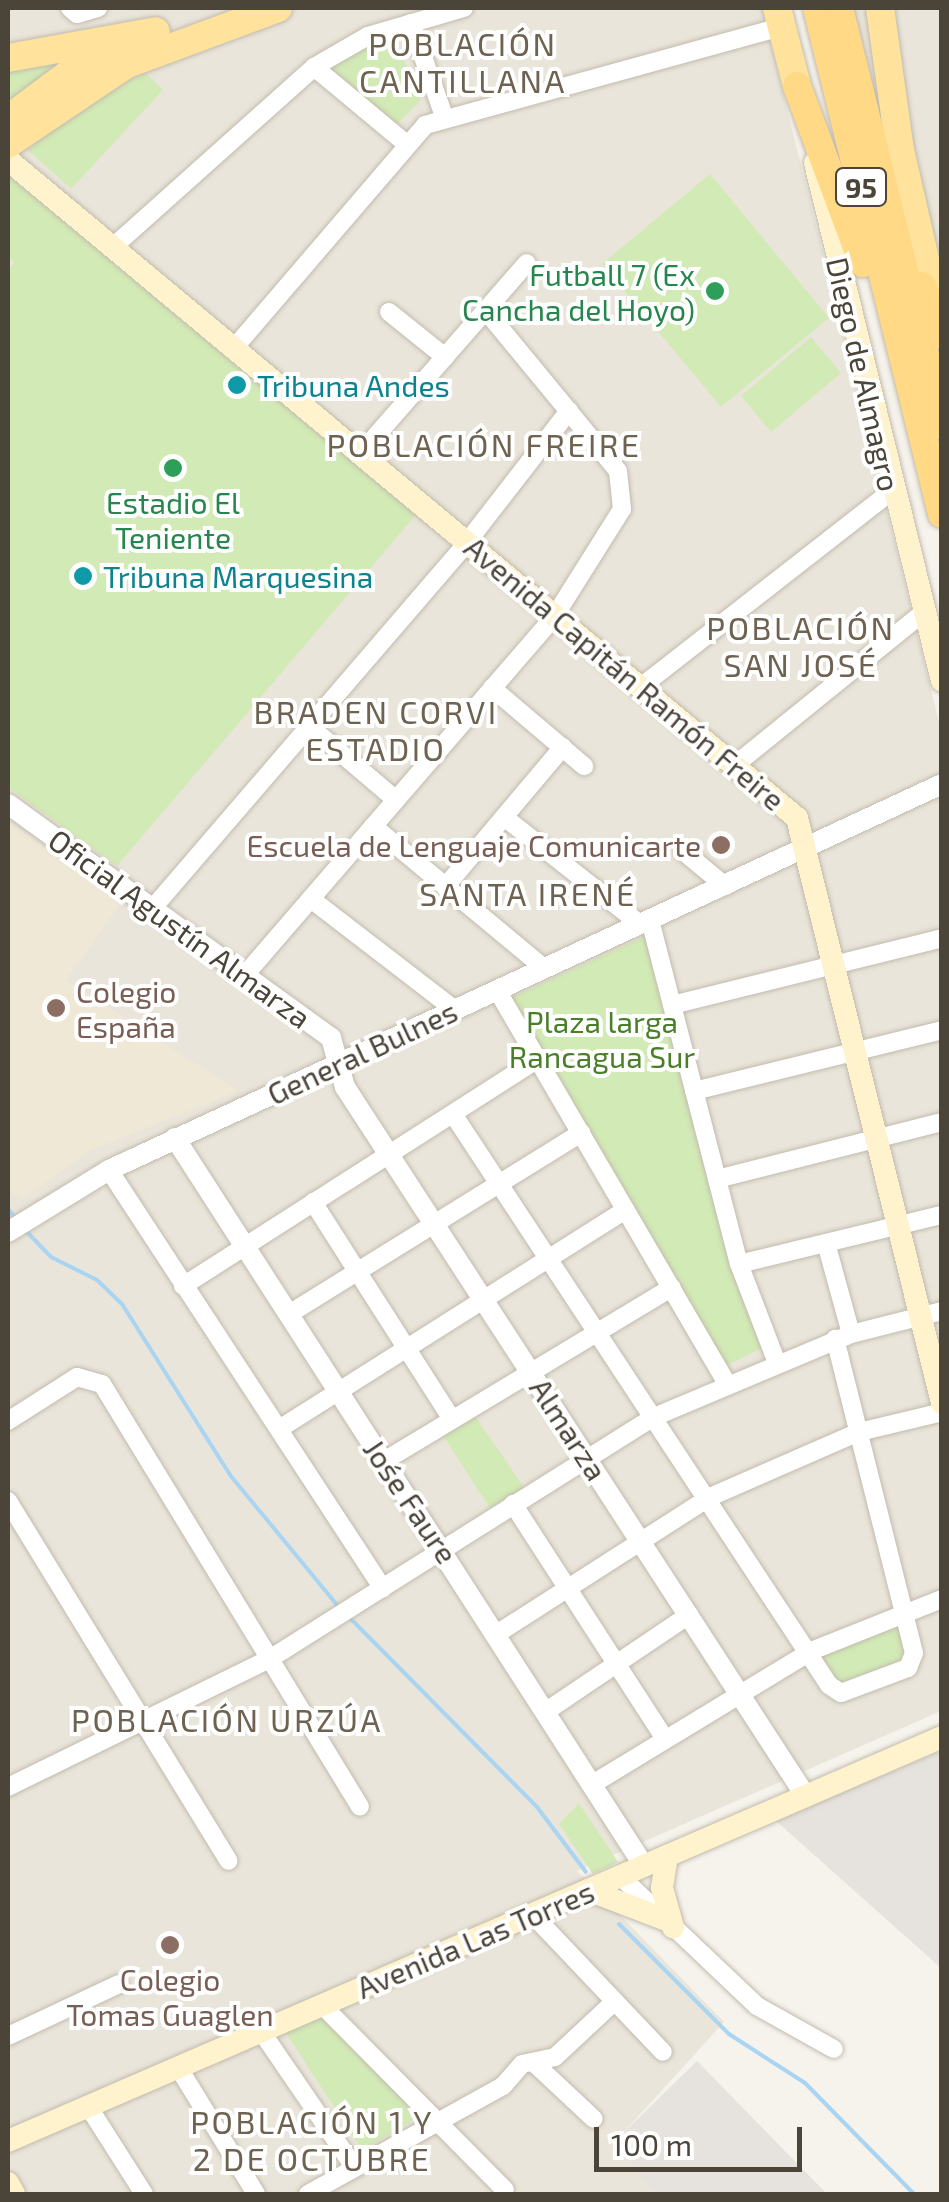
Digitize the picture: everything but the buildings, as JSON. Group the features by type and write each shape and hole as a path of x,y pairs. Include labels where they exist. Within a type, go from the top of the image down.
{"highway":[{"name":"95","path":"817,8 942,514"},
{"name":"95","path":"839,8 942,425"},
{"path":"797,86 904,366"},
{"path":"884,194 942,334"}],"main road":[{"path":"8,141 66,75 156,31 221,8"},
{"path":"8,141 127,64 278,8"},
{"path":"880,8 900,150 942,334"},
{"name":"Diego de Almagro","path":"779,17 892,491 942,681"},
{"path":"8,58 156,31"},
{"name":"Avenida Capitán Ramón Freire","path":"8,141 81,218 797,818 900,1225 932,1314 942,1403"},
{"name":"Avenida Las Torres","path":"8,2140 942,1738"},
{"path":"668,1856 662,1888 670,1924"},
{"path":"588,1890 670,1924"},
{"path":"8,2183 14,2194"}],"street":[{"path":"72,10 98,8"},
{"path":"114,246 314,67 356,41 464,8"},
{"path":"234,347 404,142 444,116 779,17"},
{"path":"411,23 444,116"},
{"path":"314,67 404,142"},
{"path":"361,453 527,263"},
{"path":"244,976 556,614 617,520 625,492 614,464 486,311"},
{"path":"389,312 445,357"},
{"path":"152,908 468,541 568,411"},
{"path":"642,686 892,491"},
{"path":"735,766 923,612"},
{"path":"492,688 584,766"},
{"path":"309,726 396,800"},
{"path":"445,887 563,747"},
{"name":"General Bulnes","path":"16,1226 108,1170 175,1138 942,784"},
{"name":"Oficial Agustín Almarza","path":"8,804 331,1038 341,1060"},
{"path":"504,817 645,922 672,1005 739,1264 777,1363"},
{"path":"373,826 544,968"},
{"path":"682,851 725,886"},
{"path":"311,899 454,1009"},
{"path":"672,1005 942,938"},
{"path":"497,990 728,1383"},
{"path":"694,1091 942,1030"},
{"name":"Almarza","path":"341,1060 345,1087 391,1152 805,1795"},
{"path":"182,1286 538,1060"},
{"path":"452,1114 710,1496 811,1651 828,1686 841,1692 913,1661 859,1432 826,1244"},
{"path":"717,1179 942,1122"},
{"path":"289,1314 581,1133"},
{"name":"Jośe Faure","path":"175,1138 445,1549 644,1866"},
{"path":"108,1170 383,1588"},
{"path":"313,1202 452,1419"},
{"path":"278,1429 626,1210"},
{"path":"739,1264 942,1215"},
{"path":"384,1461 672,1287"},
{"path":"8,1787 271,1658 654,1417 843,1337 932,1314"},
{"path":"8,1421 72,1379 98,1381 360,1807"},
{"path":"495,1634 710,1496 859,1432 942,1412"},
{"path":"8,1501 230,1861"},
{"path":"513,1504 664,1737"},
{"path":"591,1784 811,1651 902,1610 942,1599"},
{"path":"545,1712 615,1660 689,1615"},
{"path":"620,1876 758,2006 834,2049"},
{"path":"532,1914 664,2052"},
{"path":"8,2036 119,1984"},
{"path":"308,2194 436,2119 503,2086 515,2069 555,2057 614,2002"},
{"path":"322,2005 506,2190"},
{"path":"262,2031 354,2167"},
{"path":"534,2062 594,2119"},
{"path":"178,2067 256,2194"},
{"path":"88,2106 144,2194"}],"shaded area":[{"path":"8,8 762,8 941,730 941,1711 577,1871 724,2022 615,2142 656,2194 8,2194"},
{"path":"853,8 941,8 941,412"},
{"name":"Colegio España","path":"8,821 121,903 66,980 238,1091 89,1151 21,1200 8,1188"},
{"path":"941,1751 941,1968 775,1820"},
{"path":"697,2061 827,2194 656,2194 614,2142"}],"green space":[{"path":"393,33 421,100 396,125 330,67"},
{"path":"87,48 8,107 8,62"},
{"path":"146,73 163,90 71,189 28,150 83,101"},
{"name":"Estadio El Teniente","path":"8,173 419,511 117,866 8,787 8,270 14,263 8,256"},
{"name":"Futball 7 (Ex Cancha del Hoyo)","path":"710,174 829,318 721,407 602,264"},
{"path":"811,337 841,373 771,432 741,396"},
{"name":"Plaza larga Rancagua Sur","path":"650,934 766,1346 711,1373 502,1002"},
{"path":"470,1409 528,1493 495,1516 438,1428"},
{"path":"902,1609 913,1661 841,1693 811,1651"},
{"path":"579,1803 618,1862 593,1874 559,1824"},
{"path":"323,2014 398,2091 415,2119 362,2150 286,2033"}],"waterway":[{"path":"8,1209 16,1219"},
{"path":"25,1230 51,1257 97,1280 122,1304 230,1475 338,1606"},
{"path":"348,1616 537,1807 586,1872"},
{"path":"619,1924 729,2034 805,2083 914,2194"}],"place":[{"name":"Futball 7 (Ex Cancha del Hoyo)","path":"715,291"},
{"name":"Tribuna Andes","path":"237,385"},
{"name":"Estadio El Teniente","path":"173,468"},
{"name":"Tribuna Marquesina","path":"83,576"},
{"name":"Escuela de Lenguaje Comunicarte","path":"721,845"},
{"name":"Colegio España","path":"56,1008"},
{"name":"Colegio Tomas Guaglen","path":"170,1945"}],"district":[{"name":"POBLACIÓN CANTILLANA","path":"463,62"},
{"name":"POBLACIÓN FREIRE","path":"484,444"},
{"name":"POBLACIÓN SAN JOSÉ","path":"801,646"},
{"name":"BRADEN CORVI ESTADIO","path":"376,730"},
{"name":"SANTA IRENÉ","path":"528,893"},
{"name":"POBLACIÓN URZÚA","path":"227,1719"},
{"name":"POBLACIÓN 1 Y 2 DE OCTUBRE","path":"312,2140"}]}
